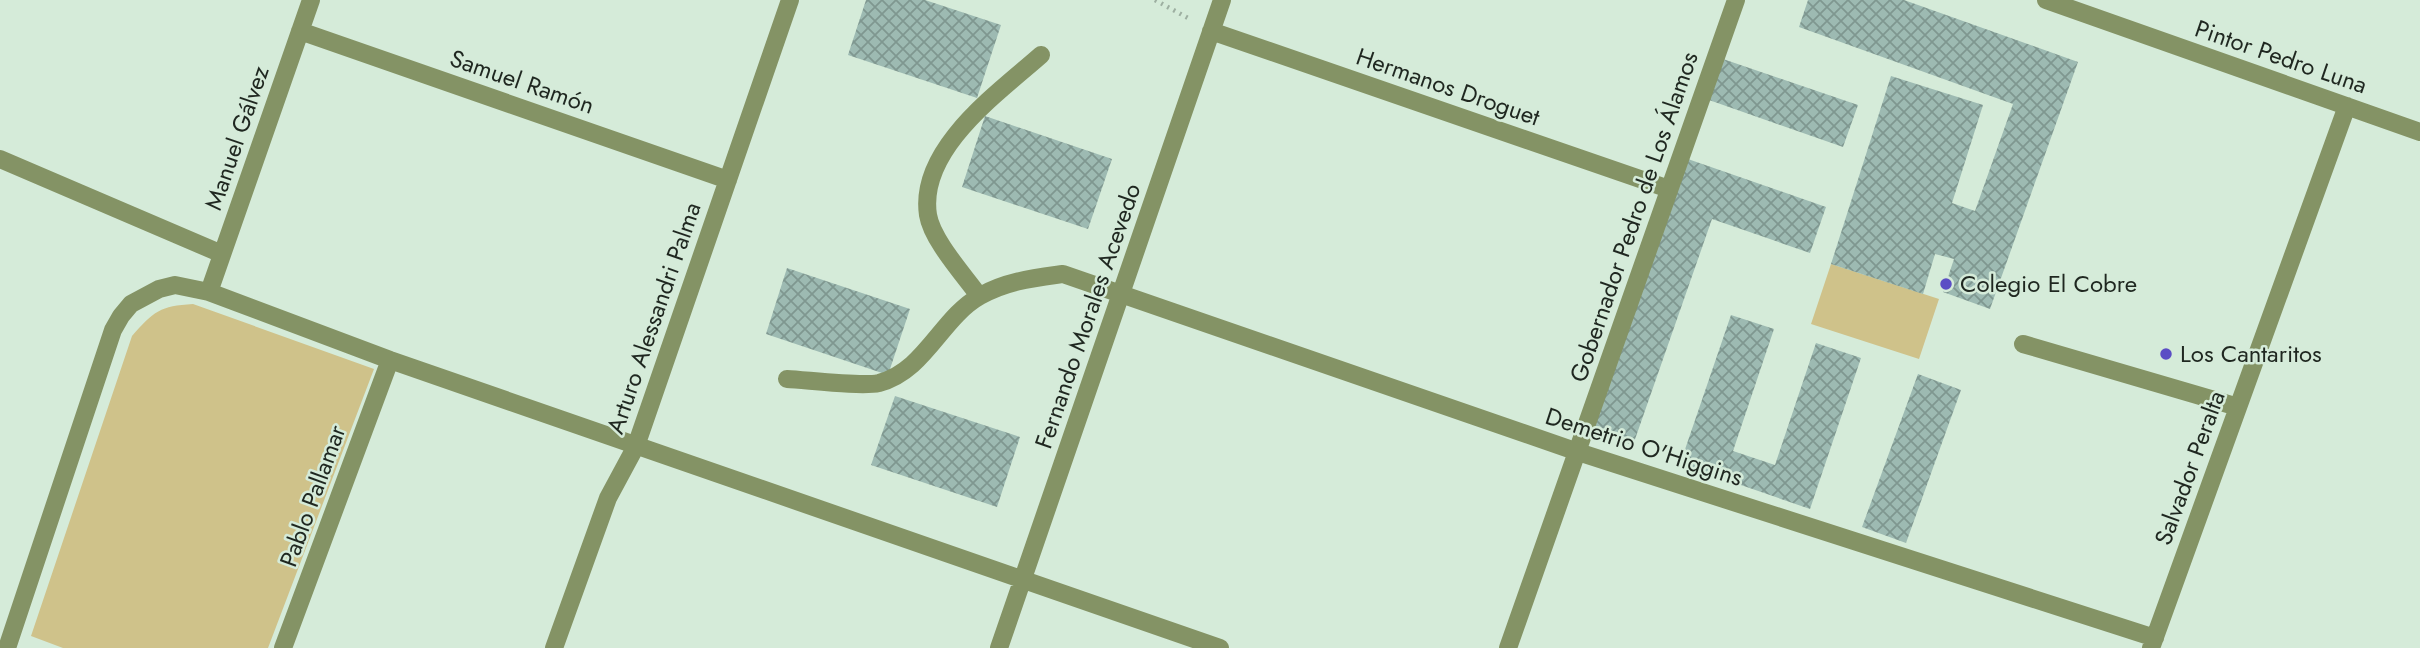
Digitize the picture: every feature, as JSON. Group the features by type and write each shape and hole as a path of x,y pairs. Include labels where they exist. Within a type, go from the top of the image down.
{"street":[{"name":"Manuel Gálvez","path":"209,292 311,0"},
{"name":"Arturo Alessandri Palma","path":"554,648 608,498 636,446 790,0"},
{"name":"Fernando Morales Acevedo","path":"999,648 1222,0"},
{"name":"Gobernador Pedro de Los Álamos","path":"1508,648 1736,0"},
{"name":"Pintor Pedro Luna","path":"2046,0 2420,132"},
{"name":"Samuel Ramón","path":"300,31 728,180"},
{"name":"Hermanos Droguet","path":"1212,31 1669,189"},
{"path":"979,296 940,242 928,216 928,187 946,146 973,116 1041,55"},
{"name":"Salvador Peralta","path":"2153,643 2347,106"},
{"path":"0,159 222,254"},
{"name":"Demetrio O'Higgins","path":"787,379 876,384 898,376 979,296 1019,279 1063,274 1578,452 2153,643"},
{"path":"10,645 113,330 131,304 159,289 175,285 209,292 390,360 1220,648"},
{"path":"2023,344 2238,407"},
{"name":"Pablo Pallamar","path":"283,648 390,360"}],"path":[{"path":"1155,0 1212,31"}],"shaded area":[{"path":"1831,264 1939,299 1919,359 1811,324"},
{"path":"193,304 374,369 268,648 63,648 31,636 132,336 158,311"}],"building":[{"path":"866,0 925,0 1001,25 977,98 848,55"},
{"path":"1808,0 1904,0 2078,62 1990,309 1943,292 1954,259 1935,254 1923,294 1831,264 1891,76 1983,105 1952,203 1975,211 2013,104 1799,27"},
{"path":"1723,59 1858,105 1843,147 1709,100"},
{"path":"985,116 1112,159 1088,229 962,187"},
{"path":"1685,158 1826,207 1810,253 1712,219 1633,445 1591,430"},
{"path":"787,268 910,309 888,375 766,334"},
{"path":"1731,315 1774,329 1733,451 1775,465 1816,343 1861,358 1810,509 1680,464"},
{"path":"1918,374 1961,390 1906,543 1862,527"},
{"path":"895,396 1020,437 997,507 871,465"}],"place":[{"name":"Colegio El Cobre","path":"1946,284"},
{"name":"Los Cantaritos","path":"2166,354"}]}
